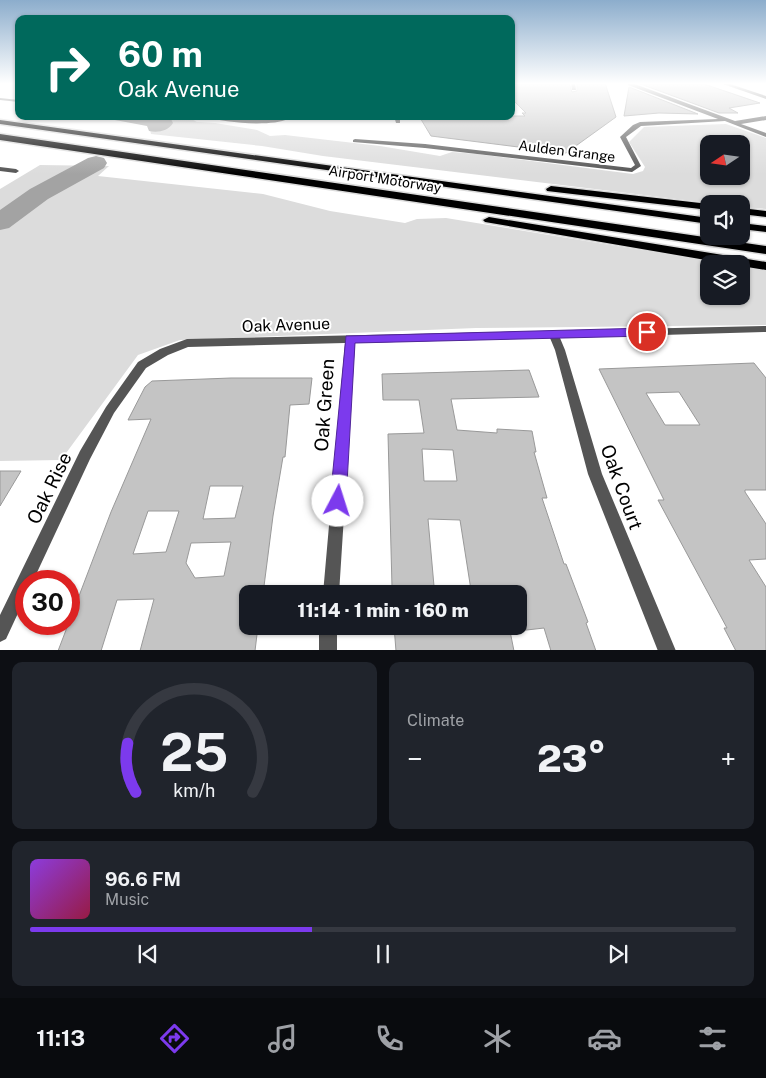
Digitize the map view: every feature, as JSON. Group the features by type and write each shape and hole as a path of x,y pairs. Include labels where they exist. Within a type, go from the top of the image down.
{"highway":[{"name":"Airport Motorway","path":"0,122 700,220"},
{"name":"Airport Motorway","path":"0,137 766,250"},
{"path":"351,171 398,171 700,207"},
{"path":"326,185 347,196 766,266"},
{"path":"750,212 766,214"},
{"path":"750,227 766,229"}],"street":[{"name":"Aulden Grange","path":"707,113 766,135"},
{"path":"734,124 766,118"},
{"path":"233,120 251,123 281,120"},
{"name":"Aulden Grange","path":"425,146 440,151 632,170 638,166 623,137 635,126 654,122 724,120"},
{"name":"Oak Avenue","path":"142,365 164,352 187,343 553,334 764,332"},
{"name":"Oak Court","path":"553,334 560,350 594,474 667,650"},
{"name":"Oak Green","path":"332,585 350,339"},
{"name":"Oak Rise","path":"0,634 85,455 110,410 142,365"},
{"path":"328,635 328,650"}],"lane":[{"path":"355,141 425,146"},
{"path":"0,169 16,171"}],"shaded area":[{"path":"124,120 193,120 257,130 270,136 285,135 380,146 440,156 452,152 477,154 633,174 643,171 645,167 629,142 644,127 726,124 766,138 766,209 750,208 750,195 700,195 700,202 323,156 262,146 151,134 149,124"},
{"path":"40,165 109,166 98,176 263,194 330,211 405,223 417,219 446,218 700,260 700,305 750,305 750,267 766,270 766,325 476,328 180,340 138,355 61,460 0,461 0,189"}],"building":[{"path":"522,113 615,113 616,117 566,153 431,136 421,120 515,120 515,116 525,116"},
{"path":"624,113 655,113 624,116"},
{"path":"754,363 766,378 766,490 745,490 745,492 766,524 766,559 749,560 766,587 766,650 735,650 724,628 727,628 658,500 664,500 599,369","holes":["679,392 700,425 665,425 646,393"]},
{"path":"529,370 539,397 451,399 457,430 497,433 497,429 532,431 536,452 534,452 547,498 542,498 564,564 566,564 588,622 586,623 596,650 551,650 544,628 527,630 527,585 470,585 460,520 428,519 434,585 392,585 388,434 424,433 419,400 383,400 382,374","holes":["422,449 453,450 457,481 424,481"]},
{"path":"231,378 312,378 309,404 290,405 285,457 283,457 273,516 264,585 239,585 239,635 257,635 255,650 140,650 154,599 117,600 101,650 58,650 64,635 80,635 80,593 111,512 151,419 128,420 145,387 152,381","holes":["210,486 243,486 235,518 203,519","148,511 179,511 166,552 133,554","231,542 224,576 195,578 186,563 191,543"]},
{"path":"0,471 21,471 0,506"},
{"path":"395,635 511,635 514,650 396,650"}],"waterway":[{"path":"146,120 164,123 156,127"},
{"path":"0,222 39,194 96,163"}],"route":[{"path":"338,501 350,339 647,332"}]}
